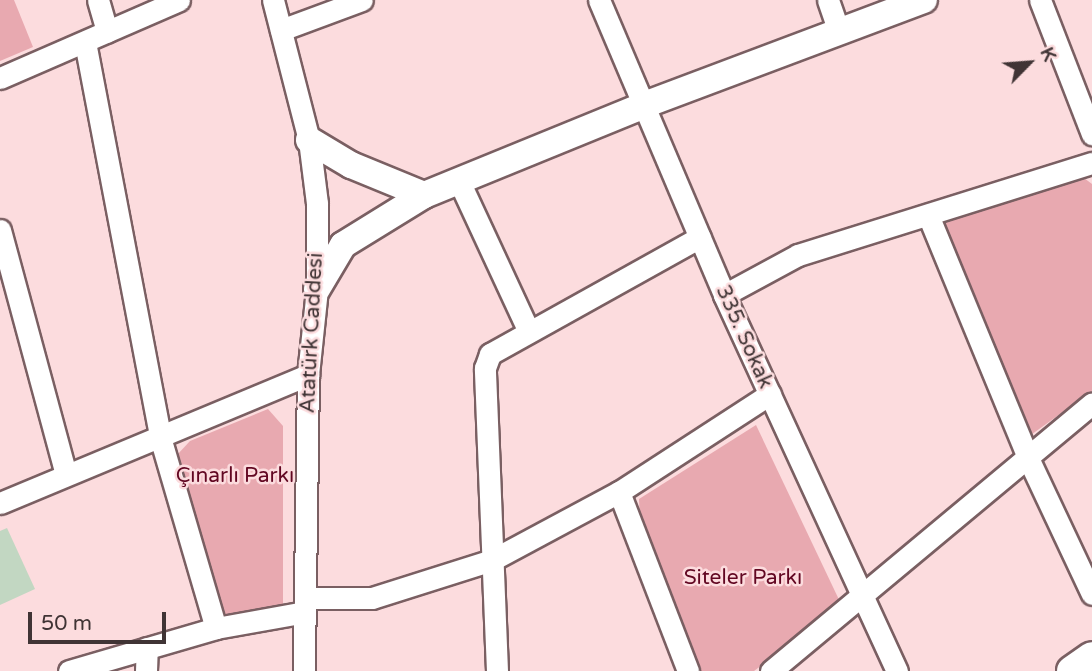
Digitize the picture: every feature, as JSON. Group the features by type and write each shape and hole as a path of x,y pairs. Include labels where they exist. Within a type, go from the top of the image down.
{"main road":[{"path":"1072,671 1092,657"}],"street":[{"path":"99,0 107,32"},
{"path":"0,78 179,0"},
{"name":"Atatürk Caddesi","path":"273,0 309,139 317,203 317,289 308,376 304,671"},
{"path":"281,30 362,0"},
{"name":"335. Sokak","path":"599,0 724,295 897,671"},
{"path":"828,0 838,29"},
{"path":"317,289 343,245 424,195 838,29 924,0"},
{"path":"1040,0 1092,134"},
{"path":"85,42 160,438 216,628"},
{"path":"309,139 351,165 424,195"},
{"path":"724,295 799,255 1092,163"},
{"path":"459,181 529,332"},
{"path":"928,215 1028,458 1092,594"},
{"path":"0,230 8,286 66,474"},
{"path":"497,671 485,368 490,354 699,237"},
{"path":"0,503 308,376"},
{"path":"69,671 305,605 372,598 492,560 619,492 770,394"},
{"path":"771,671 863,598 1092,404"},
{"path":"619,492 688,671"},
{"path":"146,648 146,671"}],"green space":[{"path":"0,0 14,0 33,47 0,61"},
{"path":"1080,175 1092,184 1092,391 1028,437 934,218"},
{"name":"Çınarlı Parkı","path":"268,409 283,426 283,607 230,621 224,615 177,455 190,441"},
{"name":"Siteler Parkı","path":"756,425 842,606 754,671 696,671 640,520 639,499"}],"building":[{"path":"7,528 35,589 0,605 0,531"}]}
